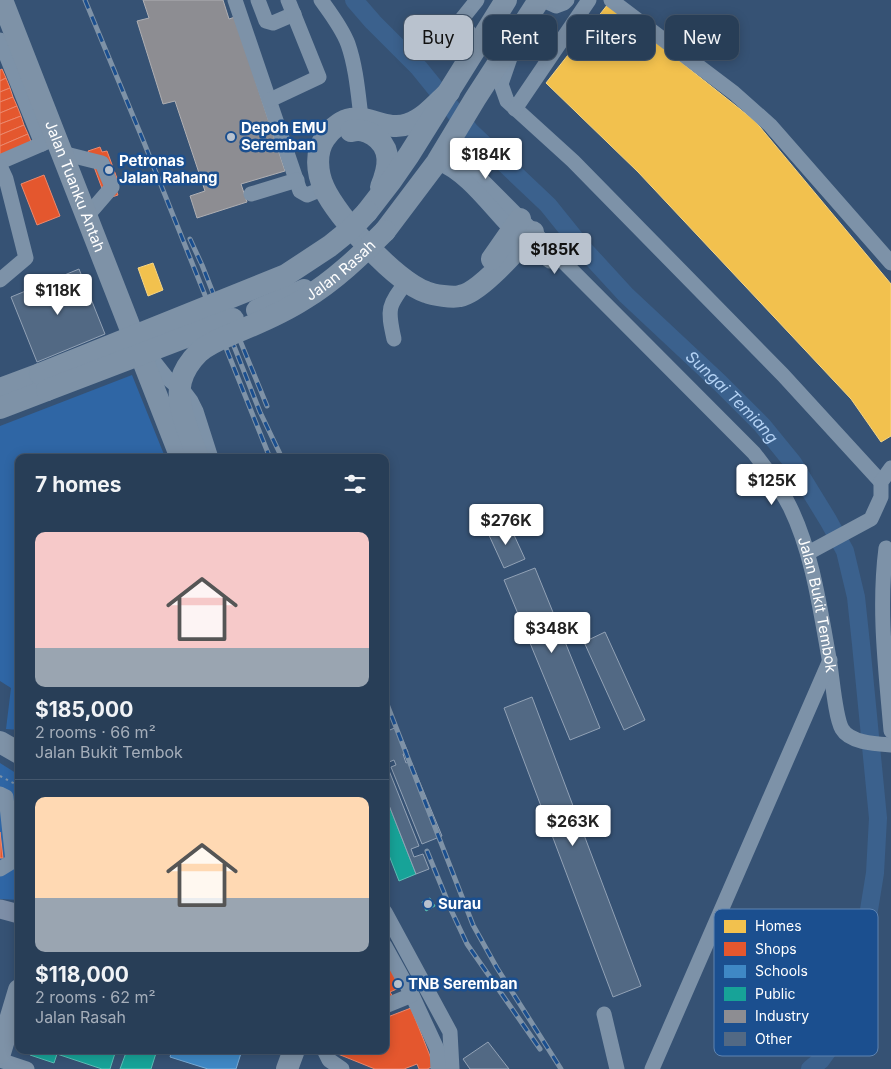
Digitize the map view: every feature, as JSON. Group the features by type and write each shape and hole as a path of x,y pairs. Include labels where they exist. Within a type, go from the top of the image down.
{"highway":[{"name":"Jalan Tuanku Antah","path":"2,0 16,57 87,216 179,454"},
{"name":"Jalan Rasah","path":"0,408 44,382 286,275 330,246 351,229 370,208 400,168 434,110 453,86 506,0"},
{"name":"Jalan Rasah","path":"529,15 539,0"},
{"name":"Jalan Rasah","path":"0,390 44,382 257,310 336,275 361,255 385,231 437,162 500,60"},
{"path":"434,110 407,125 395,126 361,118 350,119 334,127 324,140 319,151 318,163 319,174 332,203 378,256 407,281 425,292 438,295 460,296 482,284 523,231"},
{"path":"324,188 330,153 335,144 342,136 352,130 362,130 379,139 388,155 386,174 370,208"},
{"path":"197,454 180,397 181,383 191,361 200,351 216,342 260,323 304,299 336,275"},
{"path":"0,1053 15,1003"}],"main road":[{"path":"0,909 15,913"}],"street":[{"path":"235,0 300,191 307,195 324,188"},
{"path":"258,0 266,21 273,23 291,7 319,78 270,100"},
{"path":"321,0 348,42 354,64 361,118"},
{"path":"476,0 461,20 478,46"},
{"path":"543,0 556,6 567,0"},
{"path":"516,109 589,0"},
{"path":"611,0 734,93 770,125 891,263"},
{"path":"0,40 16,57"},
{"path":"509,60 500,84 507,101 573,161 783,375 881,482"},
{"name":"Jalan Bukit Tembok","path":"452,137 460,158 523,231"},
{"path":"0,162 54,145 102,162 112,187 87,216"},
{"name":"Jalan Bukit Tembok","path":"437,162 449,167 463,177 597,297 754,453 776,483 790,508 808,553 830,660 838,718 842,729 849,736 885,744"},
{"path":"0,166 6,179 26,258 0,280"},
{"path":"251,194 297,180"},
{"path":"394,339 388,309 407,281"},
{"path":"130,326 142,347 166,377 186,393 192,401 210,454"},
{"path":"808,553 871,519 881,497 881,482 891,468"},
{"path":"886,548 882,577 882,620 891,731"},
{"path":"722,909 830,660"},
{"path":"0,794 6,797 12,861 4,867"},
{"path":"389,919 450,1032 452,1069"},
{"path":"652,1069 714,927"},
{"path":"389,953 412,995 437,1049 438,1069"},
{"path":"389,1004 412,995"},
{"path":"604,1014 617,1069"},
{"path":"326,1054 329,1060 342,1069"},
{"path":"0,1060 27,1069"}],"path":[{"path":"0,776 15,784"}],"shaded area":[{"path":"132,375 164,454 15,454 15,730 6,729 11,688 0,681 0,426"},
{"path":"0,763 15,772 15,900 0,899"}],"building: Homes":[{"path":"608,4 622,15 599,15"},
{"path":"655,41 665,49 665,60 678,60 755,121 891,284 891,436 881,442 851,399 638,172 546,83 567,56 567,60 655,60"},
{"path":"153,263 163,290 148,296 138,268"}],"building: Shops":[{"path":"2,69 6,78 0,81 0,70"},
{"path":"6,78 10,88 0,92 0,81"},
{"path":"10,88 13,97 0,102 0,92"},
{"path":"13,97 17,106 0,113 0,102"},
{"path":"17,106 21,116 0,124 0,113"},
{"path":"21,116 24,125 0,135 0,124"},
{"path":"24,125 28,134 0,146 0,135"},
{"path":"28,134 32,144 0,156 0,146"},
{"path":"100,147 102,152 107,151 118,181 113,182 118,195 106,199 88,151"},
{"path":"44,175 60,216 37,225 21,184"},
{"path":"0,832 3,858 0,858"},
{"path":"393,967 401,987 390,992 393,997 389,998 389,968"},
{"path":"411,1008 434,1066 427,1069 419,1069 417,1064 404,1069 375,1069 338,1054 389,1054 389,1016"}],"building: Schools":[{"path":"171,1054 241,1054 236,1069 208,1069 170,1057"}],"building: Public":[{"path":"389,805 416,874 399,881 389,855"},
{"name":"Surau","path":"430,898 435,906 426,911 422,902"},
{"path":"30,1054 57,1054 54,1063"},
{"path":"57,1054 115,1054 110,1069 102,1069"},
{"path":"126,1054 156,1054 151,1069 120,1069"}],"building: Industry":[{"name":"Depoh EMU Seremban","path":"143,0 223,0 229,19 235,17 285,171 241,184 247,202 197,218 190,196 205,191 175,101 163,104 137,21 149,18"}],"building: Other":[{"path":"79,269 105,334 37,362 11,297"},
{"path":"509,524 525,559 504,568 488,533"},
{"path":"535,568 600,728 570,740 504,580"},
{"path":"605,632 645,720 624,730 584,642"},
{"path":"532,697 641,986 613,997 504,708"},
{"path":"397,727 408,752 403,754 406,763 411,761 442,836 422,844 391,767 396,765 394,760 389,762 389,730"},
{"path":"389,771 419,846 411,849 414,857 423,854 429,869 416,874 389,805"},
{"path":"488,1042 509,1069 470,1069 463,1059"}],"waterway":[{"name":"Sungai Temiang","path":"354,0 419,68 470,131 548,205 581,246 626,295 762,425 793,463 828,520 845,551 856,597 878,818 875,873 869,909"},
{"name":"Sungai Temiang","path":"810,1069 824,1056"}],"railway":[{"path":"85,0 268,454"},
{"path":"190,239 260,412 280,454"},
{"path":"230,316 267,406"},
{"path":"389,709 473,925 497,968 561,1069"},
{"path":"427,851 467,944 540,1049"}],"place":[{"name":"Depoh EMU Seremban","path":"231,137"},
{"name":"Petronas Jalan Rahang","path":"109,170"},
{"name":"Surau","path":"428,904"},
{"name":"TNB Seremban","path":"398,984"}]}
